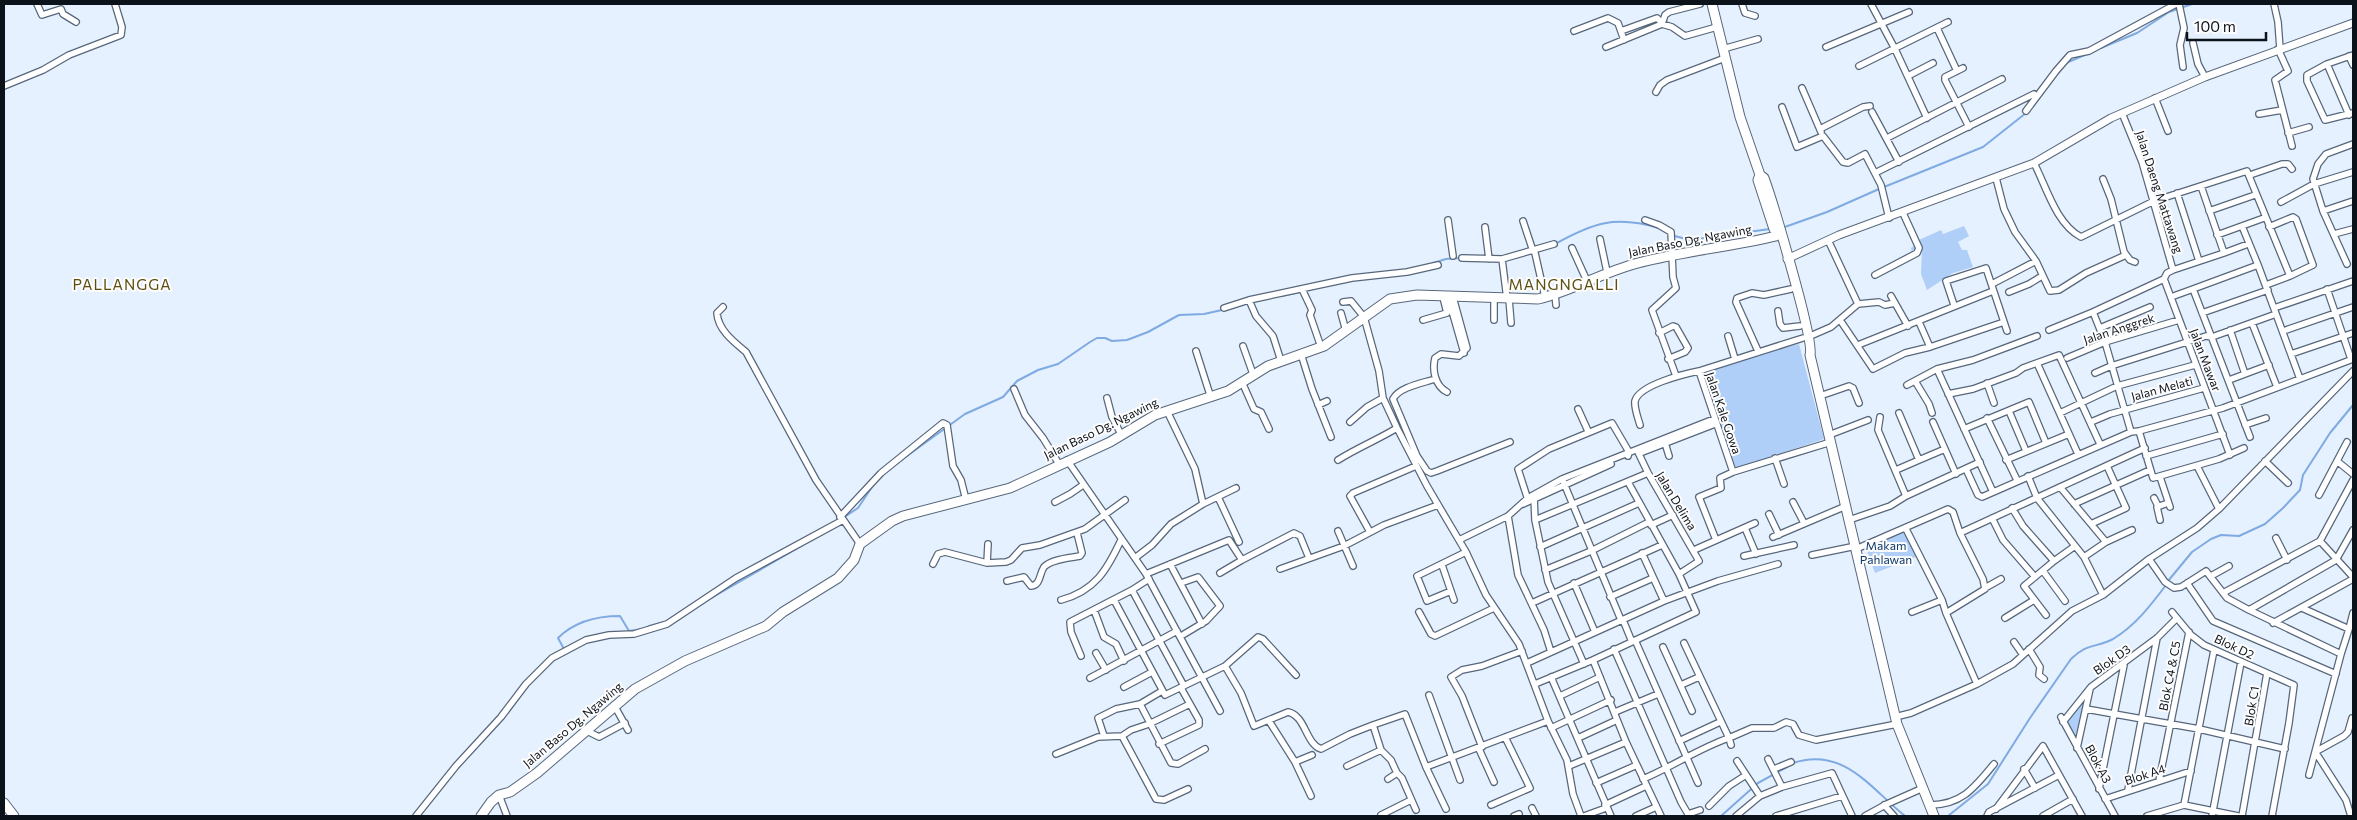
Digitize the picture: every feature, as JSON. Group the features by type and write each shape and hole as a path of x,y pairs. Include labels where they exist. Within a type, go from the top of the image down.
{"main road":[{"path":"1712,4 1740,117 1760,175 1758,180 1788,259 1806,337 1806,352 1810,355 1896,720 1931,810"},
{"path":"1777,230 1800,326 1806,337"},
{"name":"Jalan Baso Dg. Ngawing","path":"482,816 485,808 499,796 510,792 537,773 614,705 635,689 685,661 766,626 788,609 838,578 854,560 860,544 885,525 903,516 1010,488 1122,436 1155,415 1211,398 1253,374 1281,361 1321,347 1390,299 1398,296 1450,299 1546,297 1606,272 1636,263 1672,257 1777,230"},
{"path":"4,802 14,816"}],"street":[{"path":"37,4 43,16 60,6 63,14 76,22"},
{"path":"4,86 121,35 122,27 115,4"},
{"path":"1662,24 1665,15 1669,12 1700,4"},
{"path":"1742,4 1744,12 1755,16"},
{"path":"1871,4 1895,49 1927,118"},
{"path":"2274,4 2278,22 2279,49 2288,71 2275,78 2292,146"},
{"path":"2026,111 2070,55 2089,51 2178,5 2182,14 2184,28 2180,45 2183,67"},
{"path":"1826,47 1909,12"},
{"path":"1574,31 1608,18 1618,23 1624,40"},
{"path":"1621,31 1659,18 1662,24"},
{"path":"1859,66 1948,22"},
{"path":"1788,259 1858,228 1903,213 2034,163 2122,114 2205,77 2353,23"},
{"path":"1606,47 1662,24 1672,27 1685,36 1717,27"},
{"path":"1937,28 1957,71"},
{"path":"1656,92 1660,85 1667,80 1758,39"},
{"path":"2193,42 2200,71 2205,77"},
{"path":"2327,64 2351,114 2325,120 2307,81 2308,74 2327,64 2351,55 2353,65"},
{"path":"1908,76 1933,64"},
{"path":"1963,68 1945,78 1969,127"},
{"path":"1887,138 2002,79"},
{"path":"1802,88 1823,136 1842,162 1848,163 1865,154 1882,187 1889,218"},
{"path":"1875,173 2034,94"},
{"path":"2155,98 2168,131"},
{"path":"1782,107 1797,146 1823,136"},
{"path":"1820,129 1863,107 1871,109 1899,162"},
{"path":"2260,114 2282,110"},
{"name":"Jalan Daeng Mattawang","path":"2049,330 2093,312 2165,276 2173,270 2154,201 2135,144 2122,114"},
{"path":"2288,133 2309,127"},
{"path":"2346,264 2314,184 2314,174 2326,154 2353,144"},
{"path":"2034,163 2057,211 2070,228 2080,237 2084,237 2154,201 2246,171 2250,175 2264,218 2290,276"},
{"path":"2250,175 2282,164 2288,164 2292,169"},
{"path":"2281,202 2314,184 2353,172"},
{"path":"1996,178 2004,210 2015,232 2036,261 2048,289 2054,292 2086,273 2126,255"},
{"path":"2103,178 2111,199 2126,255 2135,262"},
{"path":"2202,186 2224,253"},
{"path":"2177,193 2199,261"},
{"path":"2209,210 2255,195"},
{"path":"2324,211 2353,201"},
{"path":"1875,275 1917,253 1919,248 1903,213"},
{"path":"2202,313 2267,287 2313,265 2296,219 2293,217 2269,227"},
{"path":"2217,236 2264,218"},
{"path":"1448,220 1453,256"},
{"path":"1645,220 1664,227 1671,235 1673,277 1676,288 1652,310 1676,376"},
{"path":"1523,221 1542,277 1546,297"},
{"path":"2242,226 2267,287 2300,379"},
{"path":"1485,227 1489,259"},
{"path":"2334,234 2353,229"},
{"path":"1600,238 1606,272"},
{"path":"1828,240 1858,304"},
{"path":"1462,258 1502,259 1534,252 1554,244"},
{"path":"2173,270 2248,244"},
{"path":"1572,248 1587,281"},
{"path":"1502,259 1511,323"},
{"path":"1992,284 2036,261"},
{"path":"1224,308 1366,276 1407,272 1438,265"},
{"path":"2171,297 2258,265"},
{"path":"1954,305 1946,283 1948,280 1986,268 2007,331"},
{"path":"2009,292 2042,276"},
{"name":"Jalan Mawar","path":"2165,276 2178,320 2230,455"},
{"path":"2095,372 2252,323 2327,289 2353,281"},
{"path":"1758,351 1736,302 1737,298 1752,293 1764,294 1791,289"},
{"path":"2193,289 2250,437"},
{"path":"1966,469 1980,496 2131,432 2213,411 2352,359 2327,289"},
{"path":"1303,290 1312,310 1310,315 1321,347"},
{"path":"1858,345 1882,334 1919,322 1954,305 1994,291"},
{"path":"1555,294 1556,305"},
{"path":"1891,296 1908,326"},
{"path":"1494,298 1494,320"},
{"path":"1423,320 1447,313 1450,299"},
{"path":"1447,392 1441,388 1436,379 1434,361 1436,355 1460,356 1464,350 1450,299"},
{"path":"1250,302 1260,323 1273,336 1281,361"},
{"path":"1343,302 1354,303 1364,317 1379,371 1383,398 1397,428 1416,466 1466,552 1494,608 1510,628 1522,651 1548,721 1570,766 1573,794 1583,816 1646,786"},
{"path":"1699,371 1820,333 1840,320 1858,304 1879,302 1885,305 1894,303"},
{"path":"723,306 717,313 721,325 748,355 809,470 860,544"},
{"path":"2100,328 2150,307"},
{"path":"2283,331 2353,307"},
{"path":"1778,311 1780,326 1783,328 1800,326"},
{"path":"2093,312 2105,342 2131,432"},
{"path":"1341,313 1346,331"},
{"path":"1840,320 1873,369 1906,354 2004,322"},
{"name":"Jalan Anggrek","path":"2067,358 2105,342 2178,320"},
{"path":"1919,322 1930,347"},
{"path":"2252,323 2277,387"},
{"path":"1659,333 1673,326 1676,327 1688,348 1685,352 1668,358"},
{"path":"2230,330 2245,374"},
{"path":"2291,354 2353,333"},
{"path":"1728,336 1735,359"},
{"path":"1908,385 1937,370 1973,360 2037,336"},
{"path":"1243,346 1253,374"},
{"path":"1196,351 1211,398"},
{"path":"1301,354 1318,405 1332,437"},
{"path":"1948,394 1987,383 2055,356 2060,356 2100,444"},
{"path":"2037,363 2078,454"},
{"path":"2060,413 2117,386 2196,365"},
{"path":"2229,380 2269,365"},
{"path":"1937,370 1993,492"},
{"name":"Jalan Kale Gowa","path":"1640,425 1635,406 1636,399 1644,391 1676,376 1699,371 1733,472 1830,438 1868,420"},
{"path":"1643,779 1666,770 1716,743 1752,728 1774,728 1786,722 1793,724 1799,735 1816,740 1896,720 1977,684 2013,664 2072,611 2103,595 2149,559 2197,528 2219,509 2353,371"},
{"path":"1436,379 1402,390 1393,399 1417,456 1426,472 1437,471 1510,442"},
{"path":"1915,381 1930,404 1932,413"},
{"path":"1242,382 1254,409 1261,412 1269,429"},
{"path":"1987,383 1994,403"},
{"path":"1820,396 1850,387 1859,403"},
{"name":"Jalan Melati","path":"2091,422 2124,410 2204,388"},
{"path":"1014,389 1025,415 1040,433 1059,464"},
{"path":"1107,398 1112,417 1122,436"},
{"path":"1350,422 1367,407 1383,398"},
{"path":"1318,405 1327,401"},
{"path":"1964,429 2029,402 2046,443"},
{"path":"1578,409 1588,431"},
{"path":"1168,411 1195,469 1203,504"},
{"path":"2008,411 2026,451"},
{"path":"1900,413 1919,460"},
{"path":"1880,417 1878,430 1906,496"},
{"path":"1987,418 2017,480"},
{"path":"2246,426 2266,418"},
{"path":"1637,452 1715,421"},
{"path":"1933,422 1956,474"},
{"path":"416,816 452,770 501,717 526,684 552,658 586,640 629,635 667,624 736,578 842,518 881,473 943,423 947,425 953,466 961,480 966,500"},
{"path":"1584,664 1552,594 1535,520 1519,468 1548,449 1588,431 1614,424 1628,454"},
{"path":"1338,460 1360,446 1376,441 1397,428"},
{"path":"1459,540 1508,516 1529,500 1563,481 1628,454 1665,443 1692,430"},
{"path":"2139,431 2153,478 2197,466 2230,455 2244,448"},
{"path":"2006,460 2069,434"},
{"path":"2146,456 2223,434"},
{"path":"2319,495 2348,442"},
{"path":"1665,443 1669,456"},
{"path":"1960,533 2144,448"},
{"path":"1896,470 1945,449"},
{"name":"Jalan Delima","path":"1637,452 1694,550 1699,562 1679,574"},
{"path":"1776,458 1784,484"},
{"path":"1068,460 1082,484 1148,577 1220,710"},
{"path":"2265,461 2288,483"},
{"path":"1849,520 1890,506 1906,496 1980,462"},
{"path":"2337,462 2353,474"},
{"path":"1370,532 1350,496 1416,466"},
{"path":"2091,524 2126,508 2107,466"},
{"path":"2197,466 2219,509"},
{"path":"2074,504 2116,487 2150,470"},
{"path":"1716,540 1699,497 1721,488 1720,478 1733,472"},
{"path":"1535,520 1648,473"},
{"path":"2028,476 2037,498 2084,557 2103,595"},
{"path":"2158,506 2170,505 2160,477"},
{"path":"2223,593 2320,541 2353,480"},
{"path":"1563,481 1610,597 1634,641 1698,783"},
{"path":"1535,684 1593,660 1696,612 1679,574 1628,482"},
{"path":"1055,502 1070,494 1082,484"},
{"path":"2060,486 2106,542"},
{"path":"1135,558 1152,545 1171,524 1203,504 1236,488"},
{"path":"1218,497 1239,542"},
{"path":"2154,498 2158,506 2156,509 2160,520"},
{"path":"933,564 938,554 945,552 987,563 1006,562 1011,560 1022,548 1040,545 1077,533 1125,500"},
{"path":"1794,502 1804,523"},
{"path":"1540,547 1639,503"},
{"path":"1280,569 1344,546 1370,532 1438,505"},
{"path":"1769,514 1776,536 1846,506"},
{"path":"2012,508 2023,526 2054,561"},
{"path":"1812,555 1856,547 1906,529 1950,509 1985,588"},
{"path":"1545,570 1673,515"},
{"path":"1508,516 1518,576 1532,603 1551,652"},
{"path":"1992,518 2002,540 2035,577"},
{"path":"1694,550 1755,524"},
{"path":"1745,528 1756,554"},
{"path":"1906,529 1942,600 1977,684"},
{"path":"2084,557 2106,542 2132,530"},
{"path":"2249,610 2336,560 2353,530"},
{"path":"1338,531 1352,566"},
{"path":"1007,582 1024,577 1031,586 1034,586 1038,583 1043,569 1048,564 1080,556 1082,554 1077,533"},
{"path":"1220,573 1294,533 1300,536 1309,558"},
{"path":"2276,538 2286,560"},
{"path":"1060,600 1079,594 1103,575 1122,540"},
{"path":"1081,656 1069,624 1078,616 1094,610 1132,590 1148,577 1170,564 1230,540 1242,560"},
{"path":"2273,623 2353,578 2320,541"},
{"path":"987,563 988,544"},
{"path":"1532,603 1662,545"},
{"path":"1744,556 1794,545"},
{"path":"2046,615 2024,587 2054,561 2076,546"},
{"path":"1451,592 1427,601 1417,577 1466,552"},
{"path":"1642,554 1664,601"},
{"path":"2149,559 2165,582 2172,588 2179,588 2204,570 2232,601 2273,623 2341,654"},
{"path":"1170,564 1182,583 1202,624"},
{"path":"1526,663 1664,601 1718,581 1778,564"},
{"path":"1442,565 1454,600"},
{"path":"2211,576 2229,566"},
{"path":"2043,571 2065,601"},
{"path":"1090,678 1124,661 1159,640 1202,624 1219,606 1198,577 1182,583"},
{"path":"1610,597 1653,578"},
{"path":"1946,613 2001,579"},
{"path":"1574,583 1596,632"},
{"path":"2187,583 2214,621 2336,674"},
{"path":"1132,590 1183,687 1199,725 1159,744"},
{"path":"1114,600 1166,696 1225,666 1254,638 1260,637 1296,675"},
{"path":"1912,612 1942,600"},
{"path":"2005,618 2034,600"},
{"path":"1419,612 1429,632 1434,636 1494,608"},
{"path":"2302,608 2349,629"},
{"path":"1094,610 1104,637 1116,644 1124,661"},
{"name":"Blok D2","path":"2172,612 2195,639 2214,650 2293,685 2285,749"},
{"path":"2309,776 2353,613"},
{"name":"Blok D3","path":"2062,719 2091,687 2124,665 2157,638 2177,618"},
{"name":"Blok C4 & C5","path":"2159,781 2189,632"},
{"path":"2128,790 2157,638"},
{"path":"2014,642 2023,655"},
{"path":"1684,643 1731,745"},
{"path":"1663,647 1692,711"},
{"path":"2029,649 2039,664 2041,669 2040,675 2044,679"},
{"path":"1614,650 1666,770 1687,813 1700,810"},
{"path":"2184,805 2214,650"},
{"path":"1494,782 1462,696 1451,676 1462,670 1482,666 1522,651"},
{"path":"1096,652 1106,670"},
{"path":"1593,660 1611,700 1626,742 1660,816"},
{"path":"2212,814 2241,662"},
{"path":"2099,788 2124,665"},
{"path":"1225,666 1241,693 1252,725 1255,726 1269,721 1288,712 1293,713 1300,720 1314,744 1321,749 1350,734 1405,714 1426,767 1446,809"},
{"path":"1124,687 1152,672"},
{"name":"Blok C1","path":"2242,816 2267,673"},
{"path":"1560,696 1600,676"},
{"path":"1551,677 1611,816"},
{"path":"1681,685 1699,677"},
{"path":"2078,748 2091,687"},
{"path":"1104,736 1098,718 1116,709 1140,704 1162,691"},
{"path":"1615,712 1658,694"},
{"path":"1429,695 1460,780"},
{"path":"1551,728 1611,700"},
{"path":"1140,704 1159,744 1173,765 1205,749"},
{"path":"1056,754 1104,736 1122,736 1131,730 1149,724 1190,704"},
{"path":"614,705 628,730"},
{"path":"2086,709 2199,729 2285,749 2272,816"},
{"path":"2316,752 2346,734 2353,716"},
{"name":"Blok A3","path":"2062,719 2114,816"},
{"path":"1578,738 1617,720"},
{"path":"1269,721 1295,762 1311,796"},
{"path":"1426,767 1481,748 1505,737 1519,734 1548,721"},
{"path":"1679,741 1720,722"},
{"path":"585,730 599,737 625,723"},
{"path":"1373,725 1381,750 1391,760 1397,773 1402,778 1416,810"},
{"path":"1122,736 1156,799 1164,800 1188,789"},
{"path":"1491,805 1530,788 1505,737"},
{"path":"1570,766 1626,742"},
{"path":"1996,809 2042,744 2082,816"},
{"path":"1347,766 1381,750"},
{"path":"2316,752 2351,812"},
{"path":"1295,762 1312,755"},
{"path":"1768,758 1782,787"},
{"path":"1737,761 1760,796"},
{"path":"1775,771 1791,762"},
{"path":"1931,810 1959,799 1979,783 1994,764"},
{"path":"1596,783 1637,765"},
{"path":"2024,769 2035,788"},
{"name":"Blok A4","path":"2105,799 2191,771"},
{"path":"1388,779 1397,773"},
{"path":"1736,816 1760,796 1782,787 1832,773 1852,816"},
{"path":"1987,816 1996,809 2059,775"},
{"path":"1709,806 1729,786 1748,778"},
{"path":"1865,816 1886,804 1924,788"},
{"path":"499,796 506,816"},
{"path":"1776,816 1842,796"},
{"path":"2044,816 2073,799"},
{"path":"1381,815 1411,800"},
{"path":"1886,804 1894,816"},
{"path":"2147,816 2168,808 2184,805 2212,814 2238,816"},
{"path":"1636,816 1656,806"},
{"path":"1532,808 1536,816"},
{"path":"2168,808 2168,816"}],"green space":[{"path":"1964,226 1969,236 1958,242 1962,250 1967,250 1973,267 1953,273 1927,290 1921,274 1922,249 1912,254 1911,248 1919,240 1941,230 1943,234"},
{"path":"1799,344 1824,439 1736,468 1703,374 1750,357"},
{"name":"Makam Pahlawan","path":"1906,530 1916,557 1875,573 1865,545"},
{"path":"2091,690 2081,750 2066,721"}],"waterway":[{"path":"2101,48 2137,33 2169,12 2192,4"},
{"path":"2066,63 2087,54"},
{"path":"2034,104 2059,72"},
{"path":"1884,187 1983,147 2026,113"},
{"path":"1782,228 1827,212 1879,189"},
{"path":"1555,244 1581,231 1605,223 1630,222 1659,228"},
{"path":"1671,235 1690,240 1770,229"},
{"path":"1433,263 1446,259 1460,258"},
{"path":"1282,296 1300,292"},
{"path":"900,461 965,414 1003,397 1017,381 1038,370 1058,364 1097,338 1105,338 1112,341 1127,340 1148,332 1179,315 1204,314 1222,310"},
{"path":"2168,581 2192,552 2211,539 2221,535 2239,536 2265,524 2283,508 2300,490 2303,475 2330,433 2353,405"},
{"path":"843,518 858,508 874,484"},
{"path":"706,601 803,545"},
{"path":"1948,816 1988,784 2030,718 2071,659 2082,650 2107,642 2121,634 2142,615 2166,585"},
{"path":"564,649 558,638 572,627 595,618 620,616 629,631 643,629"},
{"path":"649,626 664,622"},
{"path":"1793,763 1811,759 1827,760 1842,765 1868,783 1905,816"},
{"path":"1721,816 1758,783 1787,767"}],"district":[{"name":"PALLANGGA","path":"122,285"},
{"name":"MANGNGALLI","path":"1564,285"}]}
